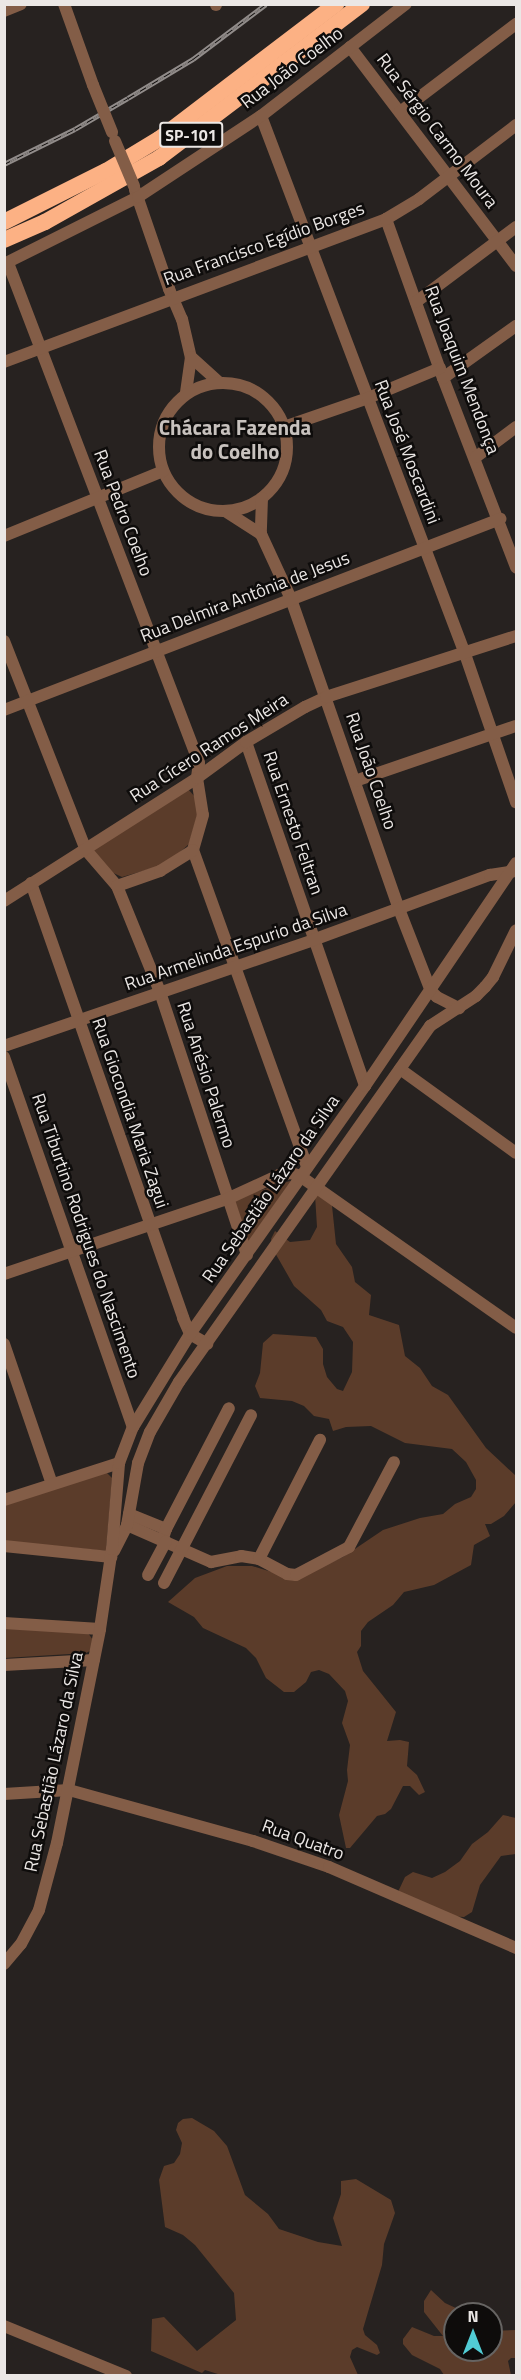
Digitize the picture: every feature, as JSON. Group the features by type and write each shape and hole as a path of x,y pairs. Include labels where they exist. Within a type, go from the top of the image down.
{"highway":[{"name":"SP-101","path":"4,222 106,171 159,139 336,4"},
{"name":"SP-101","path":"4,240 85,200 159,158 362,4"}],"street":[{"path":"4,11 21,4"},
{"path":"64,4 93,85 136,191 172,297 182,319 191,357 186,394"},
{"name":"Rua João Coelho","path":"6,264 136,191 261,116 406,4"},
{"path":"400,112 516,24"},
{"name":"Rua Sérgio Carmo Moura","path":"350,47 516,266"},
{"name":"Rua José Moscardini","path":"261,116 465,654 516,802"},
{"name":"Rua Francisco Egídio Borges","path":"4,362 172,297 386,219 418,200 516,125"},
{"name":"Rua Joaquim Mendonça","path":"386,219 441,373 500,519 516,567"},
{"path":"416,302 516,227"},
{"name":"Rua Pedro Coelho","path":"6,264 199,763 197,778 203,815 193,850"},
{"path":"284,427 441,373 516,326"},
{"path":"191,357 219,383"},
{"path":"219,383 244,387 266,399 277,412 288,439 282,474 262,498 244,507 225,511 206,508 188,501 173,488 163,471 159,454 159,437 169,413 186,394 202,386 219,383"},
{"path":"476,457 516,427"},
{"path":"4,536 163,471"},
{"name":"Rua João Coelho","path":"262,498 261,534 291,599 399,909 431,991"},
{"path":"225,511 261,534"},
{"name":"Rua Delmira Antônia de Jesus","path":"4,710 500,519"},
{"path":"505,535 516,527"},
{"name":"Rua Cícero Ramos Meira","path":"4,901 197,778 246,742 326,697 516,636"},
{"name":"Rua Anésio Palermo","path":"4,640 86,850 117,886 160,992 247,1255"},
{"path":"355,781 516,726"},
{"name":"Rua Ernesto Feltran","path":"246,742 365,1086"},
{"path":"117,886 160,871 193,850 236,965 301,1175 315,1190 516,1328"},
{"name":"Rua Armelinda Espurio da Silva","path":"4,1046 514,868"},
{"name":"Rua Sebastião Lázaro da Silva","path":"4,1964 21,1944 39,1910 69,1790 112,1553 119,1463 133,1427 190,1334 365,1086 514,868"},
{"path":"478,880 490,887 495,895"},
{"name":"Rua Giocondia Maria Zagui","path":"31,883 190,1334"},
{"name":"Rua Sebastião Lázaro da Silva","path":"112,1553 128,1520 138,1463 150,1432 179,1382 430,1026 476,996 493,977 516,930"},
{"path":"431,991 437,997 459,1008"},
{"name":"Rua Tiburtino Rodrigues do Nascimento","path":"4,1057 133,1427"},
{"path":"400,1069 516,1153"},
{"path":"4,1274 227,1198 279,1175 291,1173 301,1175"},
{"path":"190,1334 207,1344"},
{"path":"4,1344 52,1484"},
{"path":"148,1575 229,1408"},
{"path":"164,1583 251,1415"},
{"path":"259,1559 320,1440"},
{"path":"128,1520 165,1536 182,1548 211,1562 241,1556 259,1559 287,1574 296,1575 349,1547 394,1462"},
{"path":"4,1500 119,1463"},
{"path":"4,1546 112,1553"},
{"path":"4,1623 100,1629"},
{"path":"4,1665 94,1660"},
{"name":"Rua Quatro","path":"4,1794 69,1790 253,1841 329,1867 516,1948"},
{"path":"4,2326 126,2376"}],"shaded area":[{"path":"188,789 195,797 199,809 189,844 167,864 122,877 109,871 93,855 93,847"},
{"path":"290,1182 248,1243 233,1199"},
{"path":"315,1195 331,1196 336,1244 352,1267 355,1282 371,1295 369,1315 399,1325 405,1356 420,1368 432,1386 448,1395 486,1448 516,1476 516,1502 504,1516 491,1524 485,1524 490,1536 474,1545 471,1565 434,1585 404,1592 393,1605 368,1622 361,1631 361,1646 357,1652 363,1671 396,1712 387,1741 409,1742 407,1766 417,1775 425,1792 419,1795 410,1786 403,1786 391,1809 377,1816 350,1848 346,1848 339,1815 348,1781 350,1745 342,1723 348,1701 345,1691 329,1674 319,1670 311,1672 306,1682 294,1692 284,1692 266,1678 256,1658 246,1648 203,1628 194,1617 168,1602 195,1578 227,1566 252,1566 288,1577 305,1575 343,1557 383,1530 420,1518 443,1514 455,1504 471,1497 476,1489 476,1480 466,1462 452,1449 405,1443 371,1426 346,1427 333,1431 329,1419 314,1416 304,1406 292,1401 260,1398 255,1386 260,1373 263,1343 273,1334 316,1337 323,1349 323,1364 327,1377 337,1389 343,1391 352,1372 353,1342 343,1327 327,1321 321,1310 294,1286 274,1251 271,1239 275,1231 290,1242 310,1240 317,1227"},
{"path":"106,1472 112,1478 106,1551 5,1541 4,1505"},
{"path":"4,1628 88,1633 93,1640 90,1651 86,1653 5,1658"},
{"path":"503,1815 516,1818 516,1854 501,1856 480,1885 472,1912 464,1917 447,1916 397,1894 405,1877 413,1872 432,1878 460,1861 472,1844 488,1832"},
{"path":"192,2118 214,2131 227,2146 245,2195 268,2214 279,2229 318,2242 342,2246 333,2218 341,2194 341,2181 356,2179 391,2200 395,2213 384,2244 382,2265 363,2329 365,2335 377,2345 380,2353 377,2355 357,2347 352,2350 350,2357 358,2375 221,2375 205,2370 202,2373 151,2351 152,2319 164,2317 197,2351 236,2320 234,2293 195,2245 183,2235 165,2227 159,2180 164,2166 174,2163 180,2154 182,2143 176,2130 178,2123 183,2119"},
{"path":"431,2290 444,2302 443,2336 424,2312 424,2301"},
{"path":"412,2327 434,2336 443,2336 443,2362 503,2362 503,2331 516,2330 516,2358 508,2361 511,2375 444,2375 440,2369 412,2355 403,2344 403,2339"}],"railway":[{"path":"4,164 75,129 193,59 266,4"}],"district":[{"name":"Chácara Fazenda do Coelho","path":"235,439"}]}
